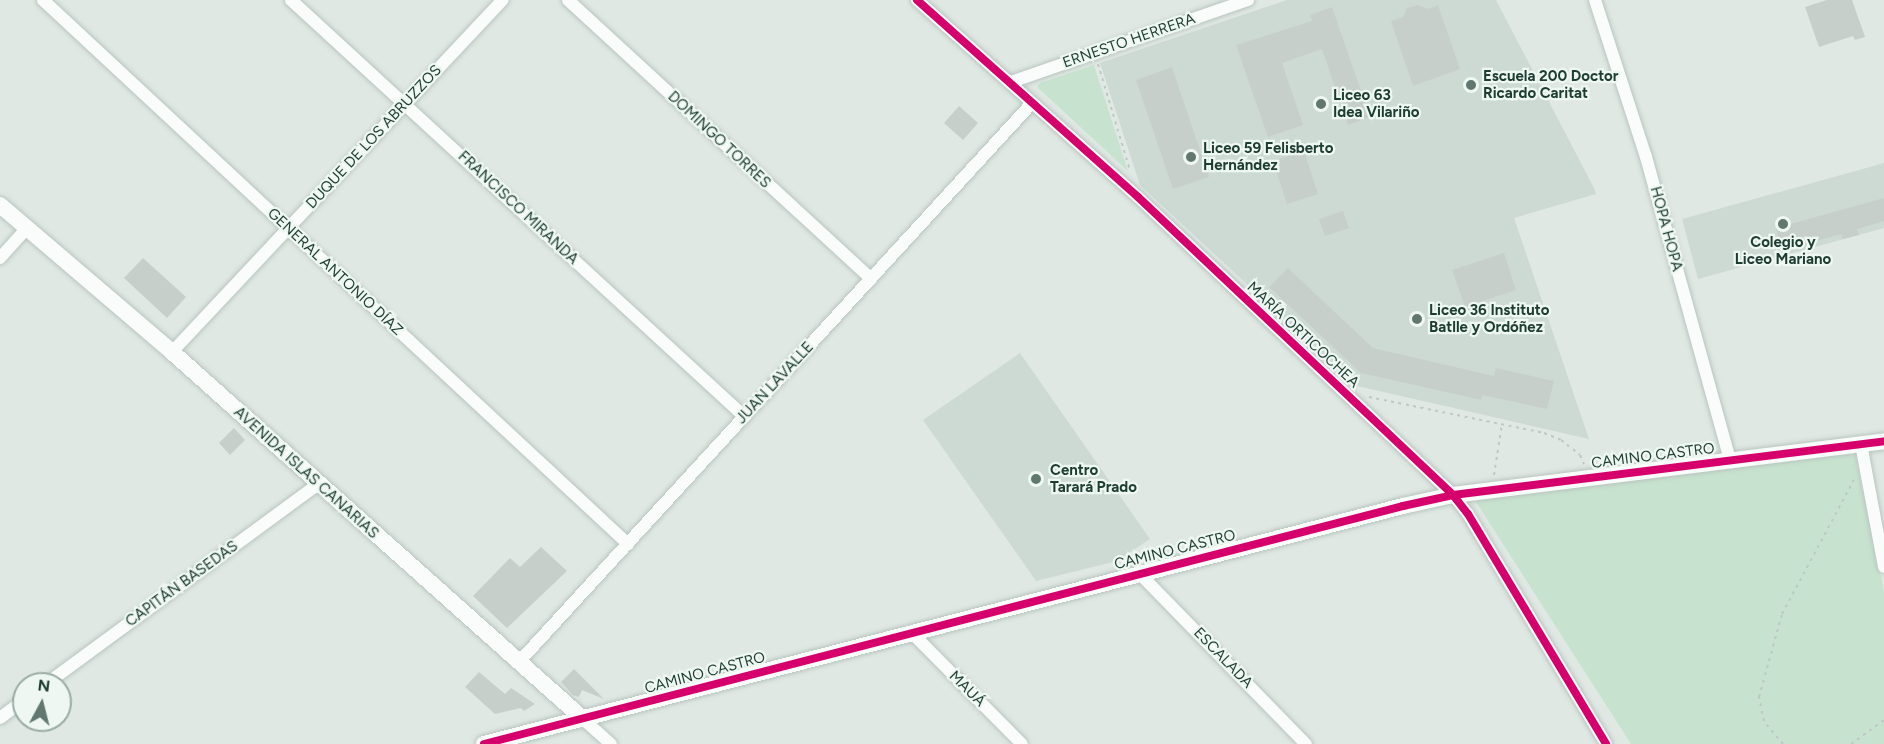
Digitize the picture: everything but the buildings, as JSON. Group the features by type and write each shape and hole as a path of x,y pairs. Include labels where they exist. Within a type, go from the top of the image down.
{"street":[{"name":"GENERAL ANTONIO DÍAZ","path":"43,0 628,544"},
{"name":"FRANCISCO MIRANDA","path":"291,0 744,417"},
{"name":"DUQUE DE LOS ABRUZZOS","path":"172,352 503,0"},
{"name":"DOMINGO TORRES","path":"568,0 870,279"},
{"name":"MARÍA ORTICOCHEA","path":"917,0 1138,197 1453,495 1468,514 1606,744"},
{"name":"HOPA HOPA","path":"1595,0 1646,158 1730,460"},
{"name":"ERNESTO HERRERA","path":"1011,82 1244,1"},
{"name":"JUAN LAVALLE","path":"518,663 1032,103"},
{"name":"AVENIDA ISLAS CANARIAS","path":"0,206 172,352 611,744"},
{"path":"0,258 27,228"},
{"name":"CAMINO CASTRO","path":"484,744 1139,573 1453,495 1884,441"},
{"path":"1861,444 1884,567"},
{"name":"CAPITÁN BASEDAS","path":"62,672 318,484"},
{"name":"ESCALADA","path":"1139,573 1306,744"},
{"name":"MAUÁ","path":"912,633 1022,744"}],"path":[{"path":"1094,53 1138,197"},
{"path":"1352,400 1372,396 1502,424 1561,440 1580,455 1590,478"},
{"path":"1491,490 1502,424"},
{"path":"1783,744 1764,721 1759,697 1782,614 1864,461"},
{"path":"1851,744 1884,720"}],"shaded area":[{"path":"1287,0 1496,0 1596,194 1514,218 1589,439 1357,386 1140,185 1100,63"},
{"name":"Colegio y Liceo Mariano","path":"1884,163 1884,228 1698,279 1682,219"},
{"name":"Centro Tarará Prado","path":"1020,353 1150,539 1117,561 1036,581 923,420"}],"green space":[{"path":"1094,65 1128,171 1037,87 1040,83"},
{"path":"1855,454 1884,591 1884,744 1631,744 1476,502 1481,496"}],"cycle path":[{"path":"917,0 1138,197 1453,495 1468,514 1606,744"},
{"path":"484,744 1453,495 1884,441"}],"place":[{"name":"Escuela 200 Doctor Ricardo Caritat","path":"1471,85"},
{"name":"Liceo 63 Idea Vilariño","path":"1321,104"},
{"name":"Liceo 59 Felisberto Hernández","path":"1191,157"},
{"name":"Colegio y Liceo Mariano","path":"1783,224"},
{"name":"Liceo 36 Instituto Batlle y Ordóñez","path":"1417,319"},
{"name":"Centro Tarará Prado","path":"1036,479"}]}
